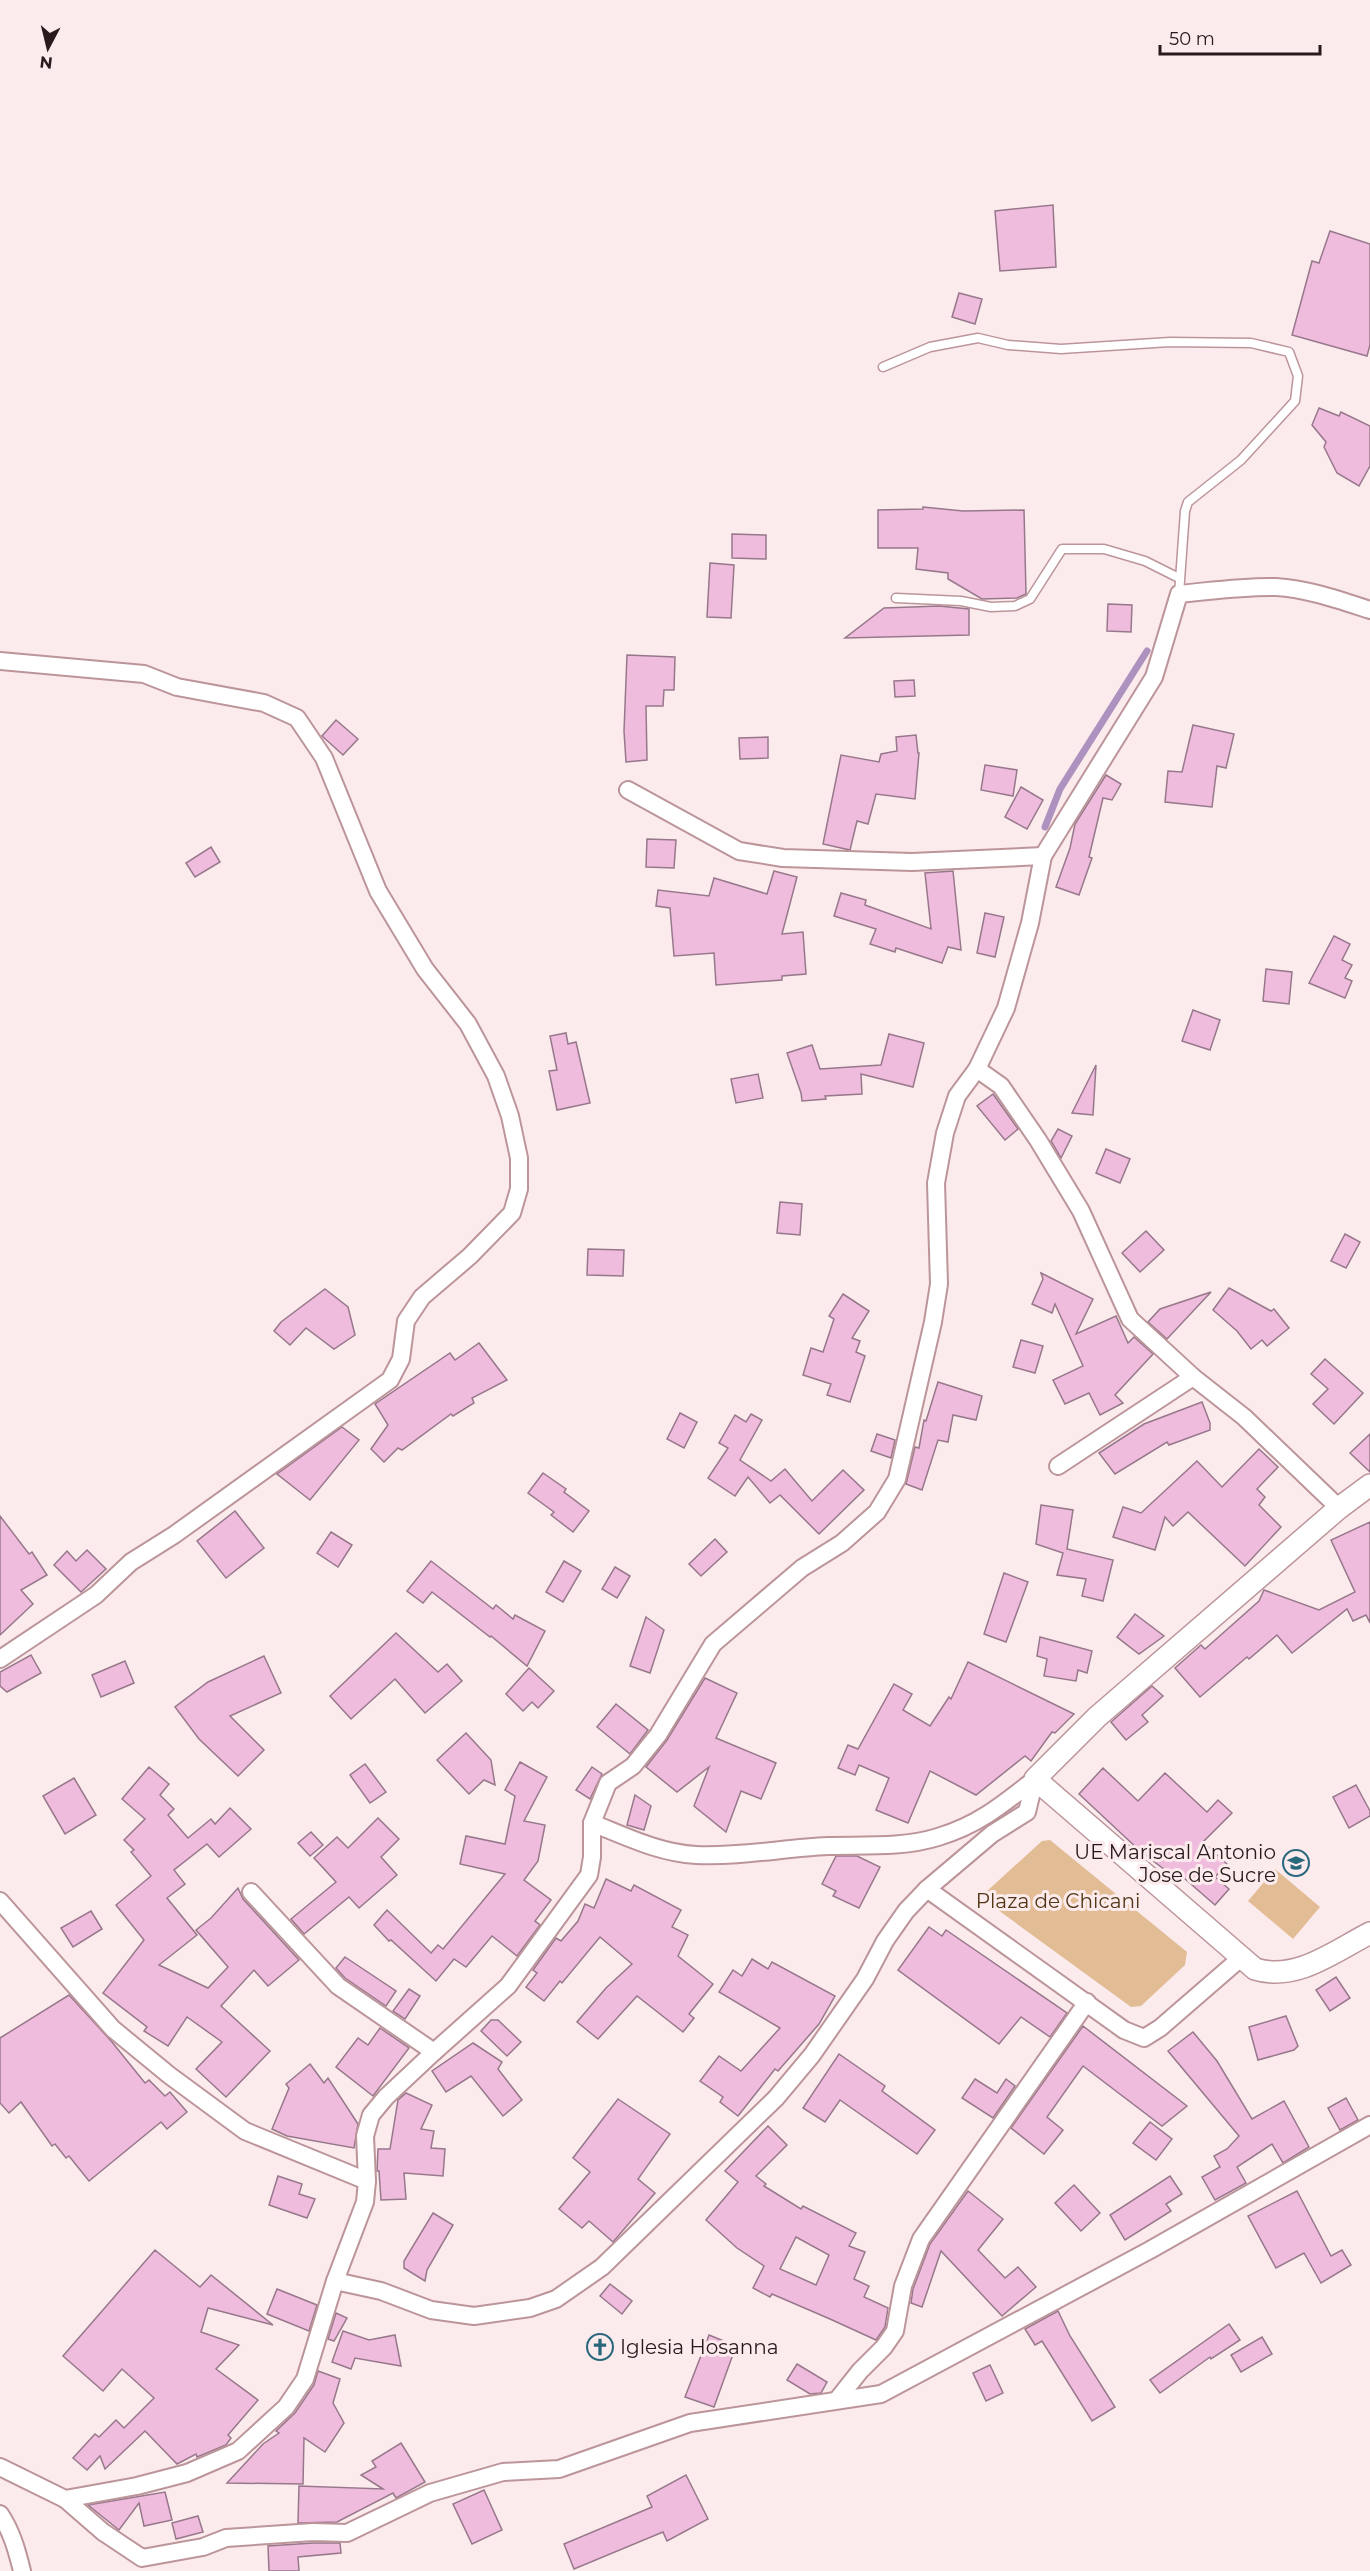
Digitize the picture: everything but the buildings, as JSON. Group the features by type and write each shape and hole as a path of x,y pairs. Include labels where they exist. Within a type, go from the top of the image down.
{"street":[{"path":"65,2499 137,2486 187,2473 238,2451 286,2407 305,2379 335,2281 357,2229 365,2202 367,2181 365,2136 371,2115 434,2052 508,1986 589,1875 592,1857 592,1823 608,1783 633,1766 658,1734 713,1644 802,1568 842,1543 877,1512 897,1479 929,1344 939,1284 936,1183 945,1132 957,1096 977,1070 1006,1008 1030,923 1044,856 1154,677 1179,586 1278,587 1324,595 1370,610"},
{"path":"0,661 144,674 177,687 264,703 297,718 324,758 378,891 425,969 468,1024 496,1076 510,1116 519,1158 519,1189 512,1213 470,1256 422,1297 406,1321 401,1359 390,1380 174,1535 131,1562 96,1595 0,1659"},
{"path":"628,790 740,851 783,858 912,862 1044,856"},
{"path":"977,1070 1001,1086 1081,1210 1130,1319 1193,1377 1244,1417 1293,1461 1339,1508"},
{"path":"1058,1466 1193,1377"},
{"path":"592,1823 652,1847 695,1855 743,1855 824,1846 917,1842 939,1837 985,1818 1035,1779 1097,1717 1339,1508 1370,1485"},
{"path":"335,2281 381,2291 432,2310 474,2316 530,2308 556,2299 602,2267 776,2098 812,2055 865,1979 885,1941 906,1911 927,1889 992,1834 1027,1812 1035,1779"},
{"path":"1035,1779 1255,1969 1271,1974 1299,1970 1370,1933"},
{"path":"927,1889 1088,2002 1124,2030 1144,2038 1160,2028 1242,1957"},
{"path":"251,1892 338,1986 434,2052"},
{"path":"0,1901 114,2029 169,2075 245,2131 367,2181"},
{"path":"837,2400 860,2371 884,2347 895,2331 903,2286 921,2239 1088,2002"},
{"path":"0,2470 65,2499 103,2532 142,2558 203,2547 226,2538 313,2532 347,2533 430,2493 503,2472 560,2469 690,2423 881,2394 1149,2250 1370,2125"},
{"path":"0,2514 17,2550 22,2571"}],"lane":[{"path":"883,367 930,347 978,338 1008,345 1061,349 1170,342 1251,343 1289,352 1298,376 1295,401 1241,460 1188,502 1185,511 1179,586"},
{"path":"896,598 1015,606 1030,599 1062,549 1104,549 1145,561 1179,586"}],"green space":[{"name":"Plaza de Chicani","path":"1050,1840 1187,1952 1185,1965 1141,2006 1131,2007 987,1902 986,1892 1042,1841"},
{"path":"1275,1869 1320,1907 1293,1939 1248,1901"}],"waterway":[{"path":"1045,827 1060,789 1147,651"}],"place":[{"name":"UE Mariscal Antonio Jose de Sucre","path":"1296,1863"},
{"name":"Iglesia Hosanna","path":"600,2347"}]}
